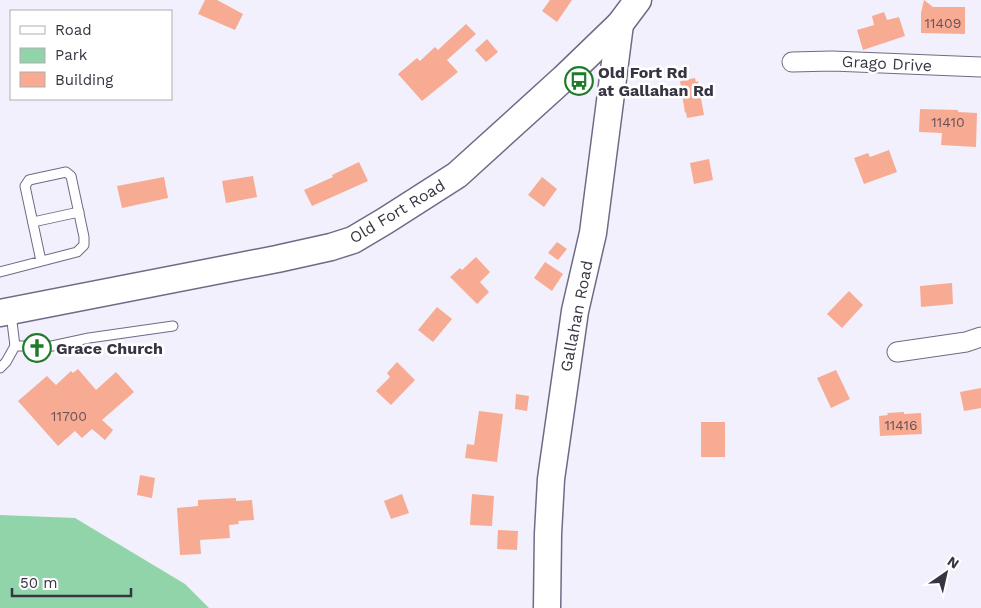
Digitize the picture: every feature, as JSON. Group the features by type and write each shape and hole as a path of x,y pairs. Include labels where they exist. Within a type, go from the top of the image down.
{"main road":[{"name":"Old Fort Road","path":"5,312 292,256 353,240 385,222 457,175 557,85 620,24 638,0"},
{"name":"Gallahan Road","path":"547,608 551,479 575,311 593,233 620,24"}],"street":[{"name":"Grago Drive","path":"792,62 832,61 981,67"},
{"path":"897,352 966,342 981,337"}],"lane":[{"path":"0,272 77,252 84,245 71,176 66,172 29,180 25,186 41,261"},
{"path":"32,222 78,212"},
{"path":"0,368 16,346 5,312"},
{"path":"16,346 52,346 89,338 173,326"}],"green space":[{"path":"0,515 75,518 185,584 209,608 0,608"}],"building":[{"path":"205,0 217,0 243,14 235,30 198,14"},
{"path":"550,0 572,0 557,22 542,11"},
{"path":"924,0 933,7 965,7 965,34 921,33 921,13"},
{"path":"884,12 887,20 899,17 905,36 863,50 857,30 874,25 872,16"},
{"path":"466,24 476,34 447,60 458,72 422,101 398,74 417,58 420,61 435,47 438,50"},
{"path":"487,39 498,52 486,62 475,50"},
{"path":"695,78 696,82 698,81 704,115 687,118 680,81"},
{"path":"920,109 958,110 958,112 977,113 976,147 941,145 942,133 919,132"},
{"path":"889,150 897,172 864,184 854,158 868,153 870,157"},
{"path":"709,159 713,180 694,184 690,163"},
{"path":"359,162 368,181 312,206 304,190 333,177 332,175"},
{"path":"253,176 257,197 226,203 222,181"},
{"path":"164,177 168,198 122,208 117,186"},
{"path":"542,177 557,189 544,207 528,195"},
{"path":"557,242 567,249 558,260 548,253"},
{"path":"476,257 490,272 480,282 489,292 477,304 450,277 460,268 462,270"},
{"path":"545,262 563,274 552,291 534,278"},
{"path":"952,283 953,304 921,307 920,286"},
{"path":"849,291 863,305 842,328 827,314"},
{"path":"437,307 452,319 433,342 418,330"},
{"path":"397,362 415,380 391,405 376,391 390,377 387,373"},
{"path":"78,369 96,390 116,372 134,392 102,420 113,430 105,440 92,429 82,438 75,431 58,446 18,401 47,376 56,385 71,371 73,373"},
{"path":"836,370 850,399 831,408 817,378"},
{"path":"981,388 981,408 964,411 960,392"},
{"path":"516,394 529,396 527,411 515,409"},
{"path":"479,411 503,414 497,462 465,458 467,444 474,445"},
{"path":"904,412 904,414 921,413 922,434 880,436 879,416 888,415 887,413"},
{"path":"701,422 725,422 725,457 701,457"},
{"path":"140,475 155,478 152,498 137,495"},
{"path":"402,494 409,513 391,519 384,501"},
{"path":"472,494 494,496 492,526 470,525"},
{"path":"236,498 236,501 252,500 254,520 238,521 239,524 229,525 230,538 200,540 201,554 180,555 177,508 198,506 198,500"},
{"path":"498,530 518,531 517,550 497,549"}],"place":[{"name":"Old Fort Rd at Gallahan Rd","path":"579,81"},
{"name":"Grace Church","path":"37,348"}]}
